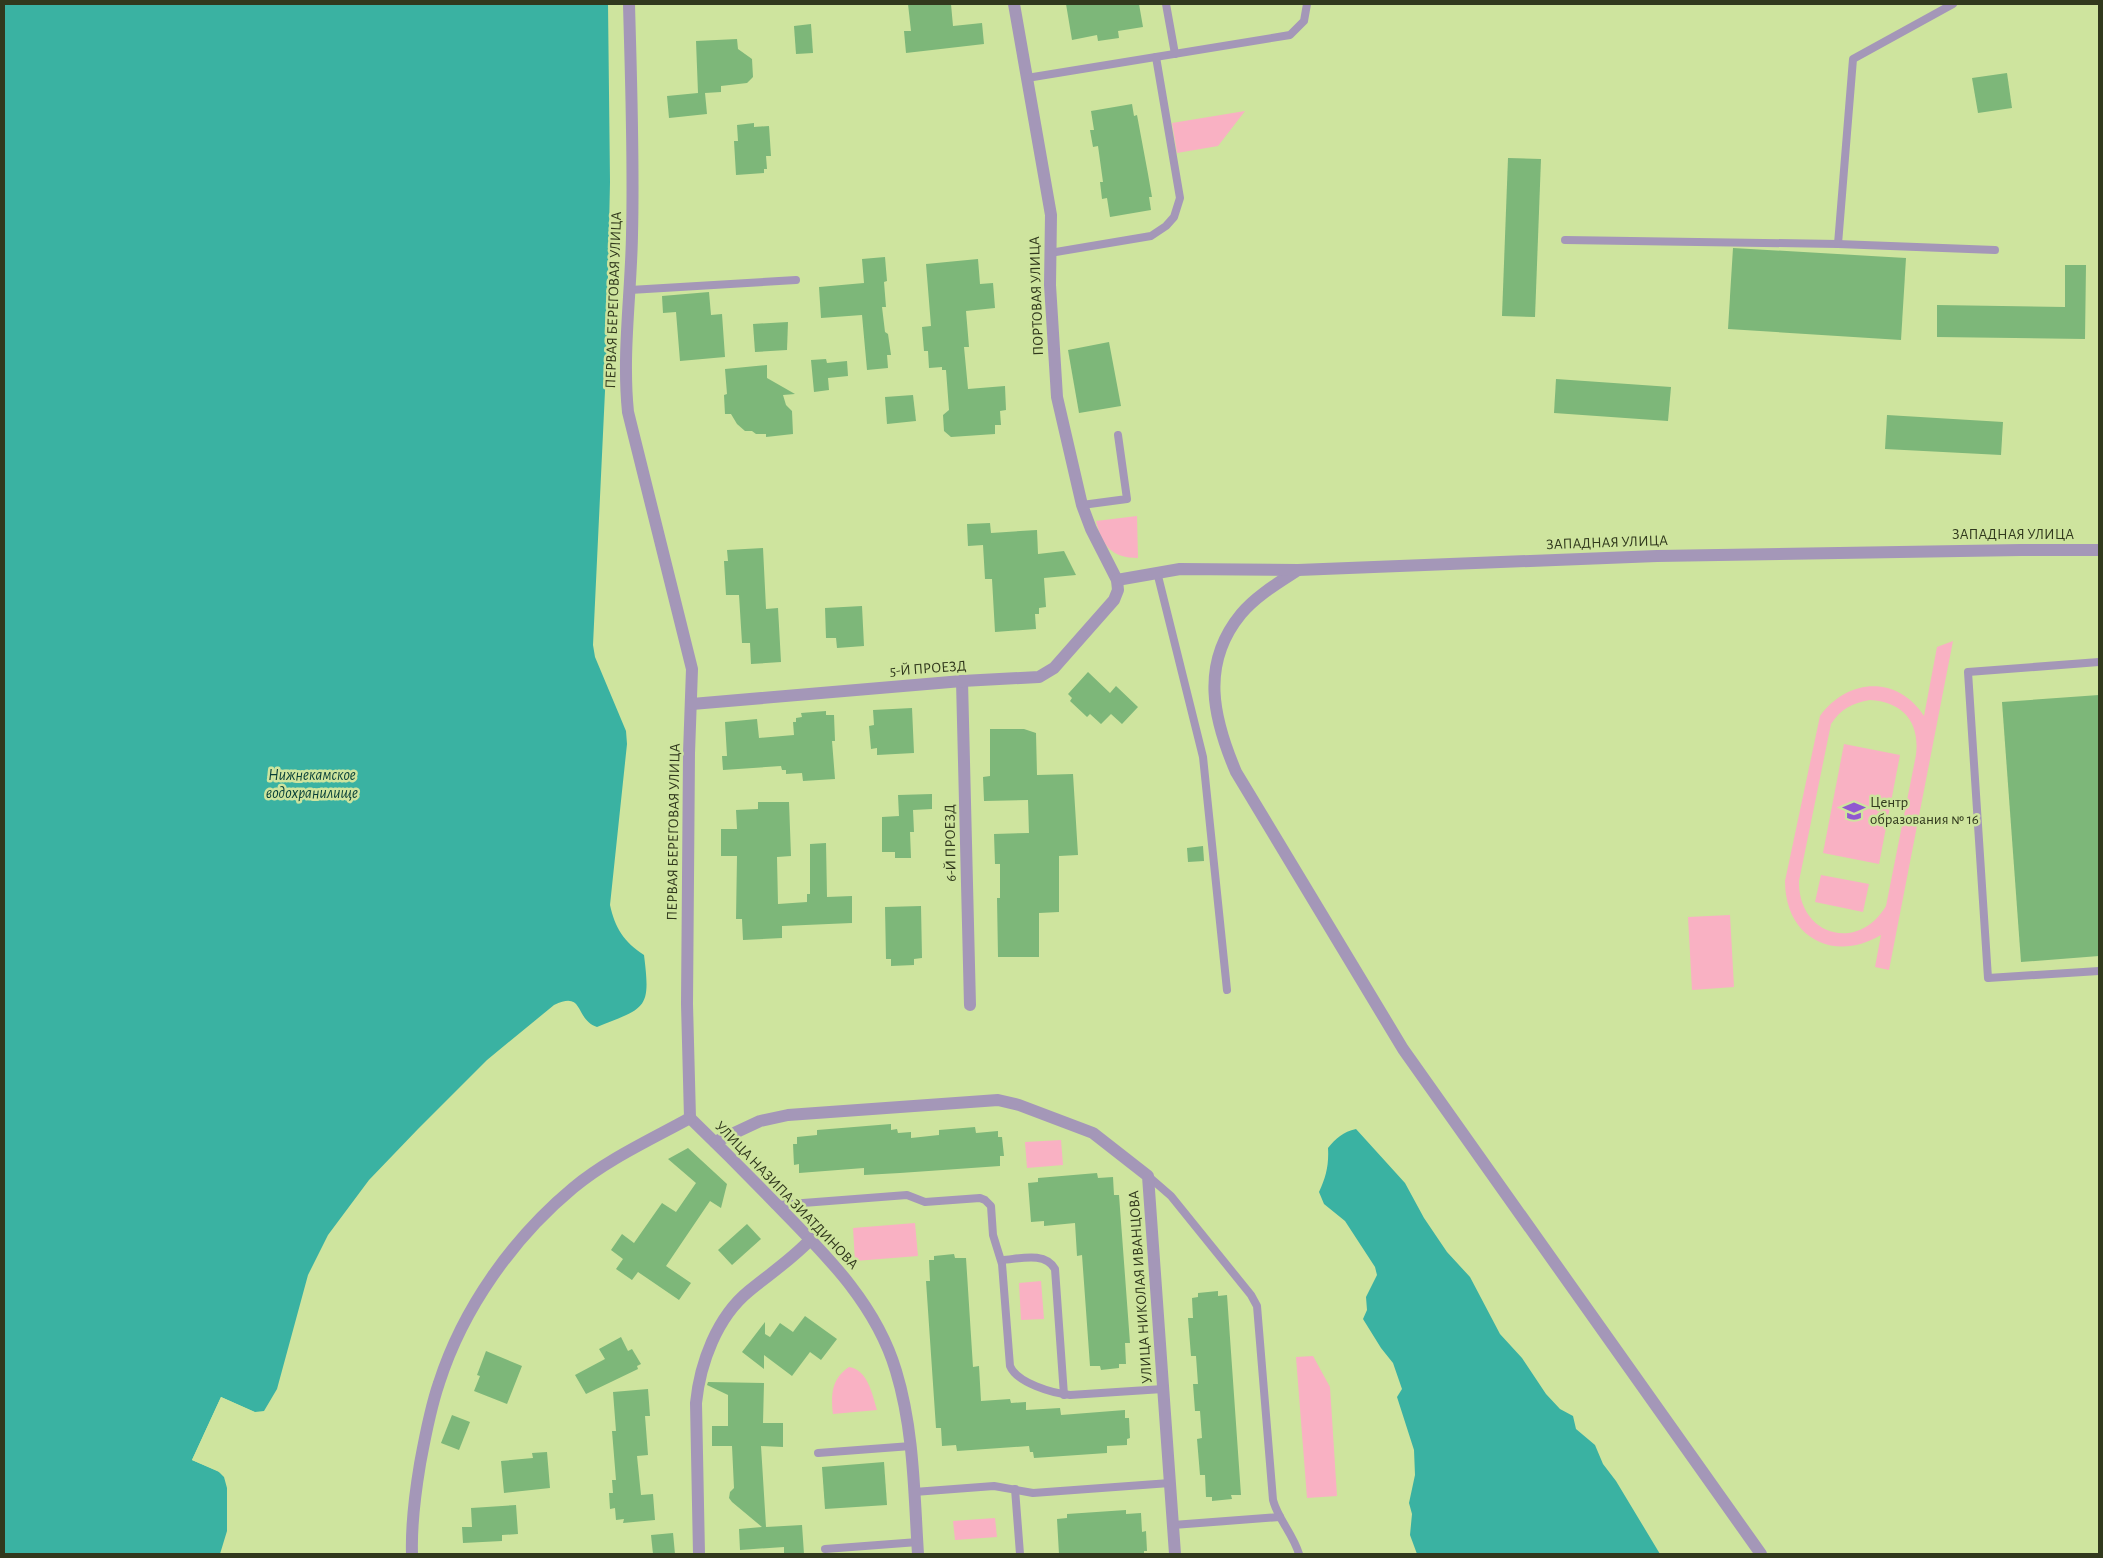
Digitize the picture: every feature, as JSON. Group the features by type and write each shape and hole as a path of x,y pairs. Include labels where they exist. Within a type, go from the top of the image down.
{"street":[{"name":"ПЕРВАЯ БЕРЕГОВАЯ УЛИЦА","path":"629,4 632,112 632,234 626,385 628,412 692,669 689,753 688,976 690,1118"},
{"name":"ПОРТОВАЯ УЛИЦА","path":"1014,4 1051,215 1050,285 1057,397 1082,505 1091,529 1117,580"},
{"name":"ЗАПАДНАЯ УЛИЦА","path":"1117,580 1180,569 1298,570 1657,556 2099,550"},
{"path":"1298,570 1262,594 1241,614 1223,640 1215,664 1214,688 1217,719 1223,742 1236,772 1403,1049 1761,1554"},
{"name":"5-Й ПРОЕЗД","path":"692,704 962,681 1039,677 1054,668 1114,600 1118,590 1117,580"},
{"name":"6-Й ПРОЕЗД","path":"962,681 970,1005"},
{"name":"УЛИЦА НИКОЛАЯ ИВАНЦОВА","path":"715,1142 755,1123 788,1115 998,1100 1019,1105 1093,1133 1148,1176 1175,1554"},
{"path":"412,1554 411,1524 416,1484 424,1438 436,1392 457,1337 482,1292 503,1261 521,1240 573,1188 620,1156 690,1118"},
{"name":"УЛИЦА НАЗИПА ЗИАТДИНОВА","path":"690,1118 811,1239 848,1281 877,1324 896,1370 904,1403 911,1446 918,1548"},
{"path":"700,1554 696,1403 706,1351 724,1320 747,1292 792,1258 811,1239"}],"lane":[{"path":"1166,4 1175,54"},
{"path":"1027,78 1290,35 1304,21 1307,4"},
{"path":"1838,244 1853,59 1953,4"},
{"path":"1050,252 1151,236 1166,226 1174,217 1180,198 1156,57"},
{"path":"1565,240 1838,244 1995,250"},
{"path":"630,290 796,280"},
{"path":"1082,505 1127,499 1118,435"},
{"path":"1157,572 1203,758 1227,990"},
{"path":"2099,662 1968,672 1988,978 2099,971"},
{"path":"1148,1176 1171,1196 1252,1295 1257,1306 1260,1315 1272,1493 1280,1517 1292,1537 1299,1554"},
{"path":"777,1205 907,1195 925,1202 980,1198 991,1206 994,1238 1002,1260 1010,1366 1012,1370 1022,1380 1064,1395 1163,1389"},
{"path":"1002,1260 1039,1258 1049,1262 1055,1270 1064,1395"},
{"path":"818,1453 911,1446"},
{"path":"914,1492 994,1486 1033,1493 1170,1483"},
{"path":"1015,1489 1020,1554"},
{"path":"1173,1525 1280,1517"},
{"path":"825,1549 918,1548"}],"shaded area":[{"path":"1245,111 1218,146 1177,153 1172,123"},
{"path":"1137,516 1138,558 1121,556 1105,544 1096,521"},
{"path":"1953,641 1889,970 1875,967 1881,935 1863,943 1846,946 1830,945 1815,940 1803,931 1793,917 1787,901 1785,881 1820,716 1831,703 1844,694 1858,688 1872,686 1887,688 1900,693 1913,703 1924,716 1937,647","holes":["1870,700 1892,705 1907,716 1912,724 1917,743 1886,906 1874,921 1860,930 1846,933 1832,932 1819,925 1808,915 1801,900 1799,881 1831,724 1839,714 1852,705"]},
{"path":"1844,744 1900,755 1879,864 1823,853"},
{"path":"1821,875 1869,884 1863,912 1815,902"},
{"path":"1730,915 1734,987 1692,990 1688,917"},
{"path":"1061,1140 1063,1165 1027,1168 1025,1142"},
{"path":"915,1223 918,1256 855,1261 853,1228"},
{"path":"1041,1281 1044,1319 1021,1320 1019,1283"},
{"path":"1313,1356 1330,1387 1337,1496 1307,1498 1296,1357"},
{"path":"849,1367 861,1373 865,1378 877,1410 833,1414 832,1394 836,1382"},
{"path":"995,1518 997,1537 955,1540 953,1521"}],"water":[{"name":"Нижнекамское водохранилище","path":"4,4 608,4 610,182 606,370 593,645 595,657 626,731 627,744 610,905 621,934 644,955 646,973 645,997 642,1004 635,1010 597,1027 585,1018 575,1003 564,1001 554,1005 487,1060 369,1180 328,1235 308,1275 277,1389 264,1411 255,1412 221,1397 192,1460 218,1471 224,1477 227,1488 227,1531 220,1554 4,1554"},
{"path":"1356,1129 1405,1183 1424,1218 1447,1252 1470,1277 1500,1334 1522,1358 1546,1394 1560,1409 1573,1416 1576,1429 1595,1445 1603,1464 1616,1481 1660,1554 1417,1554 1410,1535 1412,1514 1409,1503 1415,1475 1414,1450 1397,1397 1402,1389 1393,1363 1363,1319 1367,1310 1366,1297 1377,1275 1375,1267 1345,1221 1324,1204 1319,1192 1324,1181 1328,1148 1340,1136"}],"pier":[{"path":"221,1397 259,1414 254,1415 222,1400 195,1458 219,1469 226,1475 192,1460"}],"building":[{"path":"908,4 951,4 953,26 982,23 984,44 906,53 904,31 911,31"},
{"path":"1066,4 1139,4 1143,27 1118,31 1119,38 1098,41 1097,35 1072,40"},
{"path":"811,24 813,53 796,54 794,26"},
{"path":"737,39 738,49 752,59 753,77 747,83 721,86 721,92 705,93 707,114 669,118 667,96 698,93 696,41"},
{"path":"2007,73 2012,108 1978,113 1972,78"},
{"path":"1132,104 1134,116 1137,115 1148,174 1152,197 1149,197 1151,210 1110,217 1107,198 1102,199 1100,182 1103,182 1098,146 1093,147 1090,130 1094,130 1091,111"},
{"path":"754,123 754,127 769,126 771,156 766,156 767,169 764,169 764,173 736,175 734,141 738,141 737,125"},
{"path":"1508,158 1541,159 1535,317 1502,316"},
{"path":"1733,248 1906,258 1901,340 1728,329"},
{"path":"885,257 887,281 884,282 886,307 882,307 885,332 888,334 891,355 887,355 888,368 867,370 862,315 821,318 819,287 864,283 862,259"},
{"path":"978,259 980,284 993,283 995,308 966,311 969,347 964,347 968,389 1005,386 1006,410 1000,411 1001,425 995,425 995,434 951,437 944,431 943,415 949,410 946,370 942,370 942,367 929,368 928,351 924,351 922,327 931,326 926,264"},
{"path":"2065,265 2086,265 2085,339 1937,337 1937,305 2065,307"},
{"path":"709,292 711,315 722,314 725,357 680,361 676,312 663,313 662,296"},
{"path":"788,322 787,350 755,352 753,324"},
{"path":"1109,342 1121,406 1079,413 1068,350"},
{"path":"826,359 827,363 847,361 848,376 828,378 829,390 814,392 811,360"},
{"path":"767,365 767,378 795,394 783,395 786,405 792,411 793,434 766,437 766,434 745,431 737,424 731,414 725,414 724,395 727,394 725,369"},
{"path":"1556,379 1671,387 1668,421 1554,413"},
{"path":"913,395 916,421 887,424 885,397"},
{"path":"1887,415 2003,422 2001,455 1885,449"},
{"path":"990,523 991,533 1037,530 1038,554 1064,551 1076,575 1044,578 1046,607 1039,608 1039,614 1035,614 1036,629 995,632 992,579 985,579 983,545 968,546 967,524"},
{"path":"763,548 766,609 778,608 781,662 751,664 750,643 742,643 739,595 726,595 724,561 728,561 727,550"},
{"path":"862,606 864,646 837,648 836,638 826,638 825,608"},
{"path":"1088,672 1110,693 1116,686 1138,707 1122,724 1111,714 1101,724 1090,714 1087,717 1070,701 1072,698 1068,694"},
{"path":"2099,695 2099,956 2021,962 2002,702"},
{"path":"912,708 914,753 877,755 877,748 871,749 869,726 874,725 873,710"},
{"path":"826,711 826,715 834,715 835,741 832,741 835,779 803,781 802,773 786,774 786,770 782,770 781,766 723,770 722,756 727,756 725,722 757,719 759,738 794,735 793,722 796,722 796,718 802,717 801,713"},
{"path":"990,729 1024,729 1036,733 1037,775 1073,774 1078,855 1059,856 1059,912 1039,913 1039,957 998,957 997,898 1000,898 1000,864 995,864 994,834 1029,833 1028,800 984,801 983,777 990,776"},
{"path":"932,794 932,809 913,810 914,832 910,832 911,858 895,858 895,852 882,852 882,817 899,816 898,795"},
{"path":"758,802 789,802 791,856 777,857 778,904 807,902 807,894 810,894 810,844 826,843 827,897 852,896 852,923 782,926 782,938 743,940 742,919 736,919 737,856 721,856 721,829 737,829 736,810 758,809"},
{"path":"1203,846 1204,861 1188,862 1187,848"},
{"path":"921,906 922,958 914,959 914,965 891,966 891,959 886,959 885,907"},
{"path":"891,1124 891,1130 897,1129 898,1133 911,1132 911,1138 939,1135 939,1130 975,1127 976,1133 998,1131 998,1137 1002,1137 1004,1156 1000,1156 1000,1166 864,1175 864,1168 799,1173 799,1164 794,1165 793,1144 797,1144 797,1137 817,1135 817,1130"},
{"path":"688,1148 727,1184 721,1208 710,1201 666,1266 691,1283 679,1300 638,1272 632,1280 616,1269 623,1259 611,1250 622,1234 634,1243 662,1203 676,1212 696,1183 668,1159"},
{"path":"1097,1173 1098,1178 1113,1177 1114,1195 1119,1195 1130,1343 1125,1343 1126,1364 1119,1364 1119,1368 1101,1370 1100,1366 1090,1366 1082,1255 1077,1256 1075,1223 1044,1226 1044,1221 1031,1222 1028,1183 1038,1182 1038,1178"},
{"path":"747,1224 761,1239 732,1265 718,1250"},
{"path":"954,1254 955,1258 966,1258 973,1367 979,1366 981,1401 1010,1399 1011,1403 1026,1402 1026,1410 1060,1408 1061,1415 1125,1410 1125,1418 1129,1418 1130,1438 1127,1439 1127,1445 1107,1446 1107,1453 1034,1458 1029,1446 957,1451 956,1445 942,1446 941,1428 936,1428 926,1281 930,1281 929,1260 934,1260 934,1256"},
{"path":"1218,1291 1218,1296 1227,1295 1241,1495 1231,1495 1232,1499 1212,1501 1212,1497 1206,1497 1205,1475 1200,1475 1197,1439 1202,1438 1200,1411 1195,1411 1193,1384 1198,1384 1196,1356 1191,1356 1188,1318 1193,1318 1192,1298 1198,1297 1198,1293"},
{"path":"805,1316 837,1339 821,1360 810,1352 792,1376 764,1355 764,1369 742,1352 765,1322 765,1334 770,1337 780,1323 793,1332"},
{"path":"621,1337 628,1351 632,1349 641,1364 637,1366 638,1369 586,1394 575,1375 605,1359 599,1349"},
{"path":"486,1351 522,1366 507,1404 474,1391 480,1376 477,1375"},
{"path":"708,1382 764,1383 763,1423 783,1423 783,1447 761,1446 766,1527 802,1525 804,1554 784,1554 784,1547 740,1550 739,1529 762,1527 729,1498 730,1492 734,1488 732,1446 712,1446 712,1426 728,1426 728,1395 707,1385"},
{"path":"648,1389 650,1416 645,1416 648,1455 637,1456 641,1495 653,1494 655,1520 623,1523 624,1519 616,1520 615,1508 610,1509 609,1493 613,1493 612,1480 616,1480 612,1431 616,1431 613,1392"},
{"path":"452,1415 470,1422 459,1450 441,1443"},
{"path":"547,1452 550,1488 504,1493 501,1461 533,1458 532,1453"},
{"path":"884,1462 887,1505 825,1509 822,1467"},
{"path":"516,1505 518,1534 502,1535 502,1541 463,1543 462,1527 472,1527 471,1508"},
{"path":"1126,1510 1126,1514 1141,1513 1142,1532 1146,1531 1147,1551 1144,1551 1144,1554 1059,1554 1057,1519 1067,1518 1067,1514"},
{"path":"673,1533 675,1554 653,1554 651,1535"}],"place":[{"name":"Центр образования № 16","path":"1854,811"}]}
